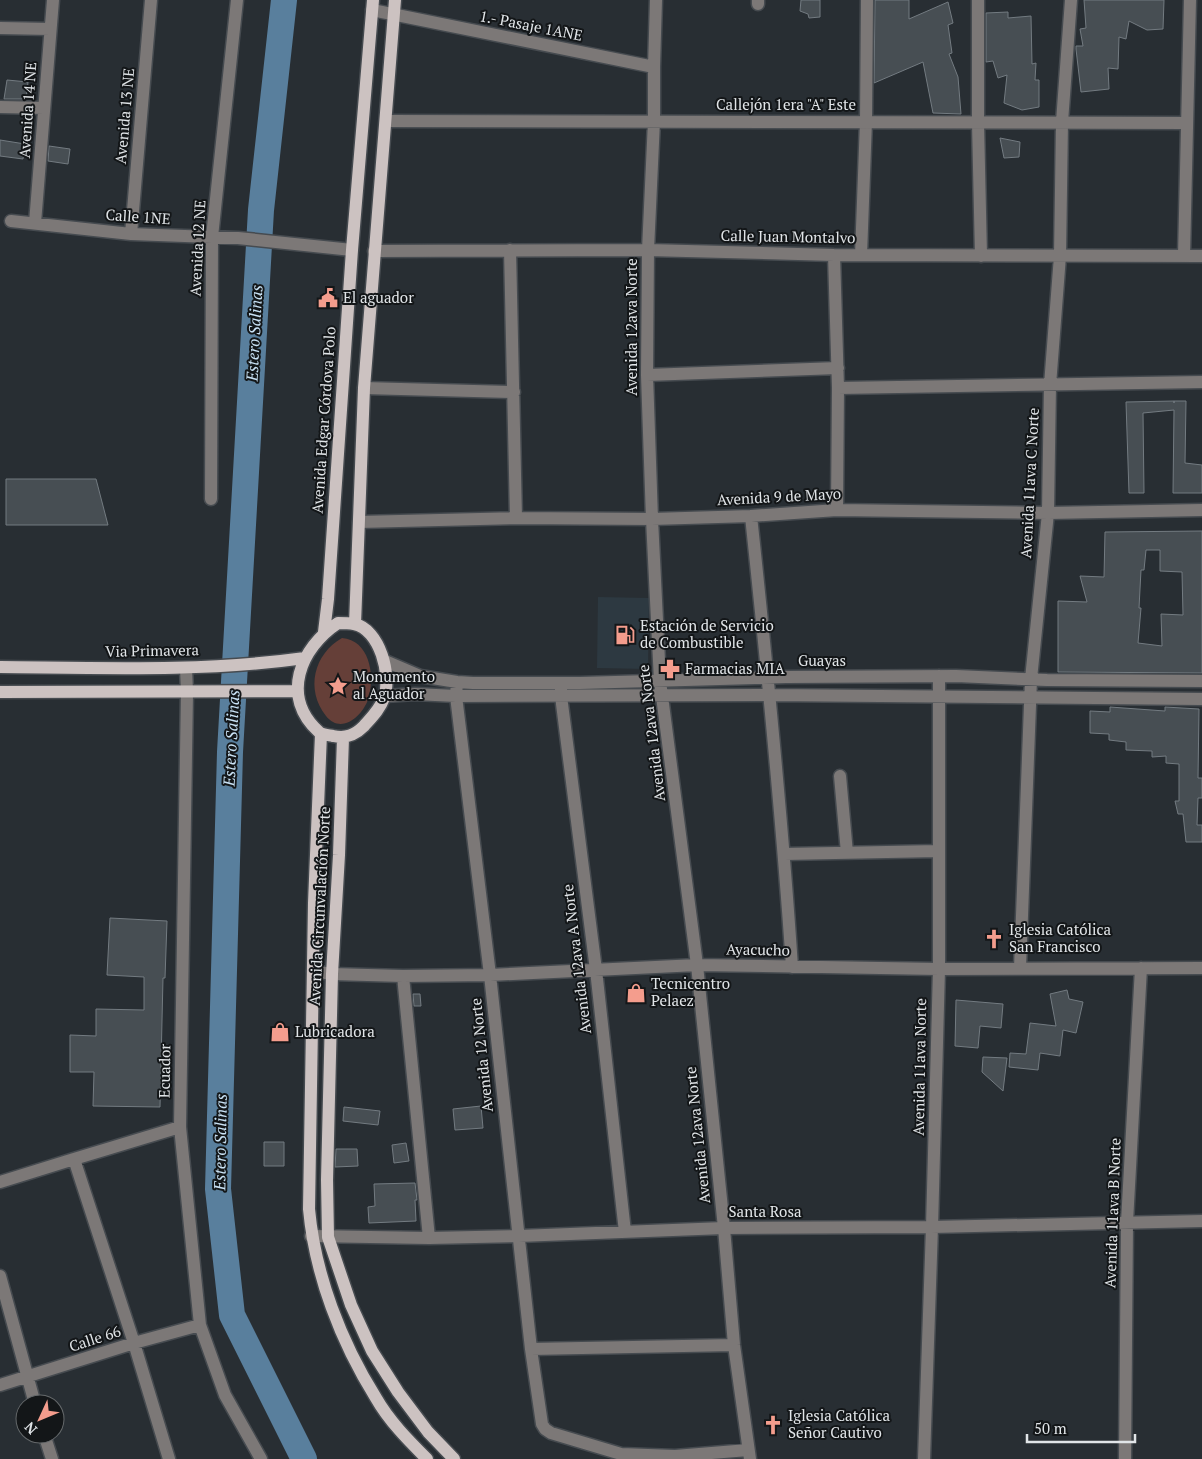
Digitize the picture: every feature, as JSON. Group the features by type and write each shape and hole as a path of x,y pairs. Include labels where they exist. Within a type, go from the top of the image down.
{"main road":[{"path":"355,624 364,388 395,0"},
{"name":"Avenida Edgar Córdova Polo","path":"324,632 329,590 352,250 372,5"},
{"path":"338,623 355,624 368,632 376,641 385,661 385,696 372,718 357,732 343,738 321,734 311,724 301,706 297,691 299,674 313,644 324,632 338,623"},
{"name":"Via Primavera","path":"0,667 186,668 266,664 305,658"},
{"path":"0,692 297,691"},
{"name":"Avenida Circunvalación Norte","path":"321,734 313,971 309,1210 311,1236 322,1279 335,1315 363,1375 376,1399 392,1421 428,1459"},
{"name":"Avenida Circunvalación Norte","path":"343,738 332,974 327,1180 328,1237 351,1305 372,1351 398,1392 428,1432 454,1459"}],"street":[{"name":"Avenida 14 NE","path":"35,223 53,0"},
{"name":"Avenida 13 NE","path":"131,234 151,0"},
{"name":"Avenida 12 NE","path":"211,499 212,237 237,0"},
{"name":"Avenida 12ava Norte","path":"656,0 654,120 648,250 647,376 660,681 697,965 734,1345 749,1454"},
{"path":"860,255 866,121 867,0"},
{"path":"978,0 981,256"},
{"name":"Avenida 11ava C Norte","path":"1020,968 1031,696 1030,679 1048,513 1050,385 1060,256 1062,122 1071,0"},
{"path":"1184,256 1190,0"},
{"name":"1.- Pasaje 1ANE","path":"372,5 394,16 654,68"},
{"path":"0,28 50,30"},
{"path":"0,107 44,108"},
{"name":"Callejón 1era \"A\" Este","path":"386,121 654,120 1186,123"},
{"name":"Calle 1NE","path":"11,221 131,234 238,238 352,250"},
{"path":"510,250 516,518"},
{"name":"Calle Juan Montalvo","path":"374,251 648,250 834,255 1202,256"},
{"path":"834,255 838,368 837,510"},
{"path":"647,376 838,368"},
{"path":"838,388 1202,382"},
{"path":"364,388 514,392"},
{"name":"Avenida 9 de Mayo","path":"358,522 516,518 652,519 751,516 837,510 1048,513 1202,510"},
{"path":"751,516 770,694 792,967"},
{"name":"Guayas","path":"385,661 420,676 457,682 663,696 770,694 1202,699"},
{"name":"Ecuador","path":"186,668 180,1127 200,1325 225,1395 261,1459"},
{"name":"Guayas","path":"385,696 415,694 456,696 561,690 660,681 768,678 939,676 1202,681"},
{"name":"Avenida 11ava Norte","path":"924,1459 939,969 939,676"},
{"name":"Avenida 12 Norte","path":"457,682 456,696 490,975 531,1350 542,1424 544,1429 550,1433 621,1454 675,1456 749,1454"},
{"name":"Avenida 12ava A Norte","path":"561,690 596,970 625,1232"},
{"path":"840,776 847,853"},
{"path":"784,854 938,851"},
{"name":"Ayacucho","path":"313,971 332,974 403,976 490,975 697,965 939,969 1202,968"},
{"name":"Avenida 11ava B Norte","path":"1125,1459 1127,1222 1141,968"},
{"path":"403,976 429,1238"},
{"path":"0,1182 180,1127"},
{"path":"74,1159 134,1343 169,1459"},
{"name":"Santa Rosa","path":"311,1236 429,1238 724,1228 932,1227 1202,1221"},
{"path":"0,1276 32,1394"},
{"name":"Calle 66","path":"0,1385 134,1343 200,1325"},
{"path":"531,1350 734,1345"},
{"path":"47,1444 52,1459"}],"shaded area":[{"path":"598,597 649,598 648,669 597,668"},
{"path":"342,638 351,640 364,651 370,669 371,687 367,703 358,716 346,723 339,724 332,722 326,716 320,706 314,684 319,663 325,653"}],"building":[{"path":"801,0 820,0 820,17 809,18 808,14 800,11"},
{"path":"875,0 909,0 909,19 948,2 953,23 948,25 952,53 949,54 958,77 961,114 933,113 923,62 874,83"},
{"path":"1084,0 1164,0 1163,29 1147,30 1129,21 1126,39 1119,37 1118,69 1108,68 1109,89 1081,92 1076,46 1083,46 1080,29 1086,28"},
{"path":"1008,12 1008,18 1031,16 1032,64 1036,63 1035,80 1039,80 1039,107 1022,110 1004,103 1007,75 998,78 993,61 986,62 986,13"},
{"path":"7,80 28,82 26,99 4,99"},
{"path":"1000,138 1020,142 1019,157 1004,158"},
{"path":"0,140 25,144 23,159 0,156"},
{"path":"49,146 70,149 68,164 48,161"},
{"path":"1186,401 1185,463 1202,465 1202,493 1173,493 1174,410 1143,413 1144,493 1129,493 1126,402"},
{"path":"6,479 96,479 108,525 6,525"},
{"path":"1202,531 1202,673 1058,672 1058,601 1087,602 1080,576 1104,577 1105,532","holes":["1146,550 1160,550 1160,571 1182,572 1183,615 1161,614 1162,646 1138,643 1141,608 1139,608 1141,570 1144,570"]},
{"path":"1110,707 1165,711 1165,707 1199,709 1198,778 1202,778 1202,798 1198,798 1197,825 1202,825 1202,842 1186,842 1183,814 1178,814 1175,801 1179,801 1179,764 1166,763 1166,756 1152,757 1152,751 1126,750 1126,742 1109,740 1109,734 1090,733 1090,711 1110,712"},
{"path":"110,918 167,921 165,978 163,978 160,1107 93,1106 94,1072 70,1072 70,1035 96,1036 96,1009 144,1010 144,977 107,975"},
{"path":"1067,990 1069,999 1083,1002 1076,1033 1063,1030 1060,1056 1040,1053 1038,1070 1009,1067 1010,1053 1026,1054 1030,1023 1056,1026 1050,994"},
{"path":"413,994 420,994 421,1006 414,1006"},
{"path":"956,1000 1003,1004 1001,1028 980,1026 978,1048 955,1046"},
{"path":"983,1057 1007,1058 1003,1091 982,1072"},
{"path":"481,1106 483,1128 455,1130 453,1109"},
{"path":"344,1107 380,1111 378,1125 343,1121"},
{"path":"264,1142 284,1142 284,1166 264,1166"},
{"path":"406,1143 409,1161 394,1163 392,1145"},
{"path":"336,1149 357,1149 358,1166 335,1167"},
{"path":"415,1183 417,1200 415,1200 416,1221 369,1223 368,1207 375,1206 374,1184"}],"waterway":[{"name":"Estero Salinas","path":"284,0 261,210 230,752 218,1189 232,1315 304,1459"}],"place":[{"name":"El aguador","path":"328,298"},
{"name":"Estación de Servicio de Combustible","path":"625,635"},
{"name":"Farmacias MIA","path":"670,669"},
{"name":"Monumento al Aguador","path":"338,686"},
{"name":"Iglesia Católica San Francisco","path":"994,939"},
{"name":"Tecnicentro Pelaez","path":"636,993"},
{"name":"Lubricadora","path":"280,1032"},
{"name":"Iglesia Católica Señor Cautivo","path":"773,1425"}]}
